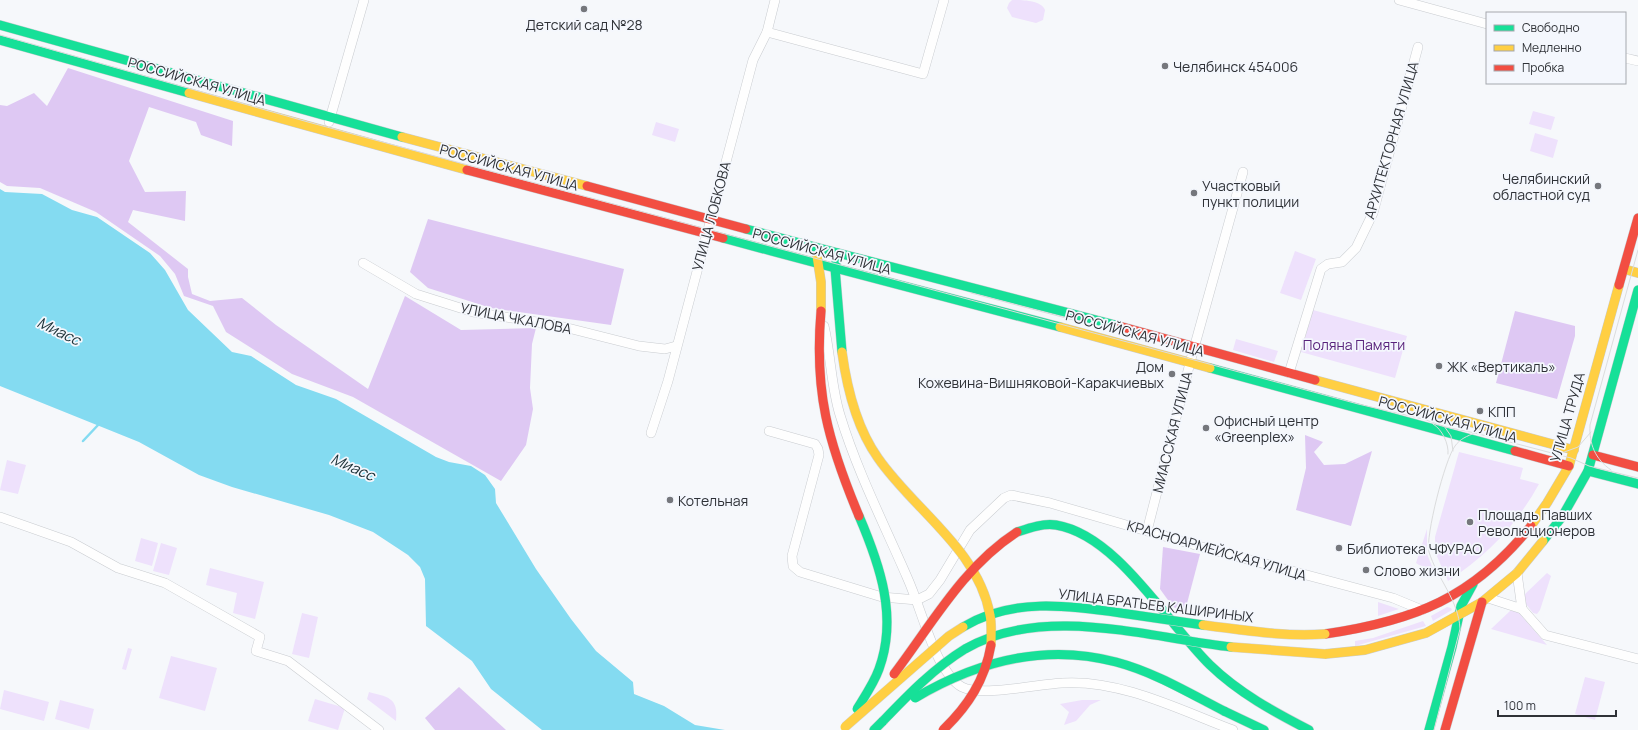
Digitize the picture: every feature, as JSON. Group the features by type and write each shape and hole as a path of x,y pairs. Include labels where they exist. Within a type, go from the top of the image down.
{"main road":[{"name":"РОССИЙСКАЯ УЛИЦА","path":"0,25 402,138 1195,347 1638,467"},
{"name":"РОССИЙСКАЯ УЛИЦА","path":"0,40 398,152 1014,314 1190,362 1328,402 1638,484"},
{"path":"398,152 402,138"},
{"name":"УЛИЦА ТРУДА","path":"1429,730 1462,600 1474,582 1496,565 1534,520 1552,495 1569,466 1638,218"},
{"path":"818,247 821,311 819,333 819,377 826,424 842,476 880,569 888,606 888,632 882,662 869,690 843,729"},
{"path":"838,253 835,268 842,352 849,399 877,457 896,481 968,562 982,586 988,604 991,640 984,673 969,702 943,730"},
{"path":"1624,269 1638,273"},
{"path":"874,730 935,672 959,653 979,642 998,635 1033,626 1069,626 1241,648 1325,654 1349,652 1384,645 1426,633 1458,616 1485,600 1517,573 1555,527 1571,502 1588,471 1638,290"},
{"path":"1014,314 1018,300"},
{"path":"873,701 974,567 997,544 1017,532 1032,527 1055,525 1073,529 1091,538 1114,555 1219,673 1272,712 1308,730"},
{"name":"УЛИЦА БРАТЬЕВ КАШИРИНЫХ","path":"843,729 923,657 949,636 970,622 990,614 1020,607 1070,606 1276,635 1299,636 1325,634 1378,625 1422,610 1450,598 1474,582"},
{"path":"1446,729 1485,600"},
{"path":"884,721 925,691 973,669 1015,658 1052,654 1095,657 1133,667 1159,678 1264,730"}],"street":[{"path":"326,132 364,0"},
{"name":"УЛИЦА ЛОБКОВА","path":"651,433 668,381 676,346 753,60 767,32 775,0"},
{"path":"767,32 923,74 944,0"},
{"path":"1399,0 1486,24"},
{"name":"АРХИТЕКТОРНАЯ УЛИЦА","path":"1289,373 1321,270 1328,264 1342,262 1356,248 1373,213 1418,47"},
{"path":"1626,58 1638,61"},
{"name":"МИАССКАЯ УЛИЦА","path":"1147,531 1190,362 1243,172"},
{"name":"УЛИЦА ЧКАЛОВА","path":"363,263 416,294 473,312 556,325 639,346 665,349 676,346"},
{"path":"821,311 833,388 840,415 883,522 917,600 938,658 948,674 962,687 972,690 993,690 1062,683 1100,684 1145,698 1233,730"},
{"path":"769,431 815,444 818,449 819,455 792,556 793,566 800,572 875,595 900,600 917,600"},
{"name":"КРАСНОАРМЕЙСКАЯ УЛИЦА","path":"917,600 929,594 940,580 970,530 1004,498 1011,495 1050,503 1404,601 1422,610"},
{"path":"0,517 72,542 118,568 165,583 260,637 256,651 288,660 379,730"},
{"path":"1517,573 1522,609 1545,635 1638,660"},
{"path":"1485,600 1522,609"}],"green space":[{"path":"1012,0 1031,1 1040,4 1045,10 1043,20 1036,23 1012,17 1007,8"},
{"path":"1533,111 1555,117 1551,130 1529,124"},
{"path":"656,122 679,129 675,142 652,135"},
{"path":"1535,133 1558,140 1553,158 1530,151"},
{"path":"1295,251 1316,259 1301,300 1280,293"},
{"name":"Поляна Памяти","path":"1313,310 1407,336 1395,378 1301,352"},
{"path":"1236,339 1278,351 1274,362 1233,350"},
{"path":"1459,452 1523,468 1520,479 1539,484 1521,513 1500,538 1476,561 1448,581 1435,552 1435,537"},
{"path":"7,460 26,465 18,494 0,490"},
{"path":"1427,529 1427,554 1433,569 1416,563"},
{"path":"141,538 158,543 152,566 135,561"},
{"path":"161,543 177,548 169,575 153,571"},
{"path":"210,568 264,582 255,619 233,613 237,593 206,585"},
{"path":"1547,573 1551,576 1540,610 1537,614 1533,613 1522,599 1523,596"},
{"path":"1378,602 1399,609 1378,616"},
{"path":"1447,607 1451,608 1452,610 1433,621 1431,616"},
{"path":"1513,610 1518,612 1547,645 1491,629 1510,611"},
{"path":"302,613 318,617 309,658 292,654"},
{"path":"1423,621 1426,626 1355,646 1355,641 1373,638"},
{"path":"128,648 132,649 126,670 122,669"},
{"path":"171,656 217,668 205,711 159,698"},
{"path":"1585,677 1605,682 1595,720 1575,714"},
{"path":"4,690 49,702 44,721 0,709"},
{"path":"369,692 386,697 394,703 396,707 396,721 367,699"},
{"path":"315,699 345,708 338,730 308,721"},
{"path":"60,700 94,709 89,729 55,719"},
{"path":"1082,700 1101,700 1090,705 1076,721 1064,725 1069,712 1060,704"}],"shaded area":[{"path":"68,68 233,121 232,146 201,135 196,122 149,107 129,161 145,192 186,191 185,221 133,210 128,222 188,269 188,277 192,294 210,301 242,298 276,325 368,389 405,296 461,330 536,328 532,344 530,388 533,409 526,445 501,481 353,397 292,374 226,332 213,306 184,296 175,274 160,256 96,212 40,188 7,186 0,182 0,105 7,106 34,93 47,106"},
{"path":"428,219 624,269 611,325 491,308 428,288 410,272"},
{"path":"1515,311 1575,326 1575,336 1557,399 1496,383"},
{"path":"1305,435 1323,442 1314,452 1324,465 1345,464 1372,451 1351,526 1296,510 1306,468"},
{"path":"1163,547 1200,554 1185,611 1173,607 1160,589"},
{"path":"459,687 506,730 435,730 425,718"}],"water":[{"name":"Миасс","path":"0,189 5,192 42,194 72,210 97,217 150,253 165,270 188,310 232,352 251,356 296,385 336,399 436,457 449,462 471,466 485,475 495,489 496,503 536,569 571,619 596,651 633,682 634,694 664,706 695,725 725,730 542,730 491,689 472,661 426,626 425,579 420,567 408,555 373,532 329,515 232,487 199,475 139,442 0,386"}],"waterway":[{"path":"83,441 99,424"}],"tram line":[{"path":"0,35 308,122 1358,404 1423,419 1446,427 1571,458 1589,466 1638,478"},
{"path":"1611,470 1605,466 1594,450 1590,425 1638,250"},
{"path":"971,293 1081,322"},
{"path":"1434,417 1461,425"},
{"path":"1433,424 1439,429 1444,437 1448,454"},
{"path":"1444,426 1451,436 1453,451"},
{"path":"1559,454 1578,447 1591,432"},
{"path":"1434,730 1460,629 1459,619 1452,599 1429,552 1430,531 1441,481 1451,454 1459,441 1475,433"}],"traffic: fast":[{"path":"0,25 402,137"},
{"path":"0,40 189,93"},
{"path":"746,229 838,253 835,268 842,352"},
{"path":"723,238 835,268"},
{"path":"838,253 1119,326"},
{"path":"835,268 1060,327"},
{"path":"1543,541 1562,517 1588,471 1638,290"},
{"path":"1210,368 1515,451"},
{"path":"1588,471 1638,484"},
{"path":"857,709 879,669 887,630 887,611 880,572 859,516"},
{"path":"1017,532 1041,525 1056,525 1078,532 1100,545 1140,583 1194,647 1221,675 1257,701 1309,730"},
{"path":"1429,730 1452,647 1461,606 1473,584"},
{"path":"963,627 1000,611 1040,606 1060,606 1101,610 1203,625"},
{"path":"883,721 932,673 954,656 965,649 995,636 1028,628 1061,626 1096,627 1231,647"},
{"path":"915,698 938,685 987,666 1012,659 1063,655 1089,657 1130,666 1144,671 1224,711"},
{"path":"1224,711 1264,730"},
{"path":"874,730 883,721"}],"traffic: slow":[{"path":"189,93 467,170"},
{"path":"402,137 587,186"},
{"path":"817,256 821,282 821,311"},
{"path":"1624,269 1638,273"},
{"path":"1531,526 1547,503 1569,466 1619,285"},
{"path":"1060,327 1210,368"},
{"path":"842,352 850,394 858,421 870,446 893,477 959,550 972,570 983,591 990,615 991,645"},
{"path":"1315,380 1574,450"},
{"path":"1325,654 1365,650 1426,633 1482,602 1517,573 1543,541"},
{"path":"1203,625 1279,634 1325,634"},
{"path":"845,727 949,636 963,627"},
{"path":"1231,647 1325,654"}],"traffic: jam":[{"path":"467,170 723,238"},
{"path":"587,186 746,229"},
{"path":"1619,285 1638,218"},
{"path":"821,311 819,340 820,367 826,416 839,464 859,516"},
{"path":"1119,326 1315,380"},
{"path":"1515,451 1569,466"},
{"path":"1593,455 1638,467"},
{"path":"1325,634 1387,622 1440,602 1464,588 1487,571 1509,551 1531,526"},
{"path":"894,674 935,616 964,579 998,546 1017,532"},
{"path":"1445,730 1482,602"},
{"path":"943,730 960,712 974,692 984,670 991,645"}],"place":[{"name":"Детский сад №28","path":"584,9"},
{"name":"Челябинск 454006","path":"1165,66"},
{"name":"Челябинский областной суд","path":"1598,186"},
{"name":"Участковый пункт полиции","path":"1194,193"},
{"name":"ЖК «Вертикаль»","path":"1439,366"},
{"name":"Дом Кожевина-Вишняковой-Каракчиевых","path":"1172,374"},
{"name":"КПП","path":"1480,411"},
{"name":"Офисный центр «Greenplex»","path":"1206,428"},
{"name":"Котельная","path":"670,500"},
{"name":"Площадь Павших Революционеров","path":"1470,522"},
{"name":"Библиотека ЧФУРАО","path":"1339,548"},
{"name":"Слово жизни","path":"1366,570"}]}
